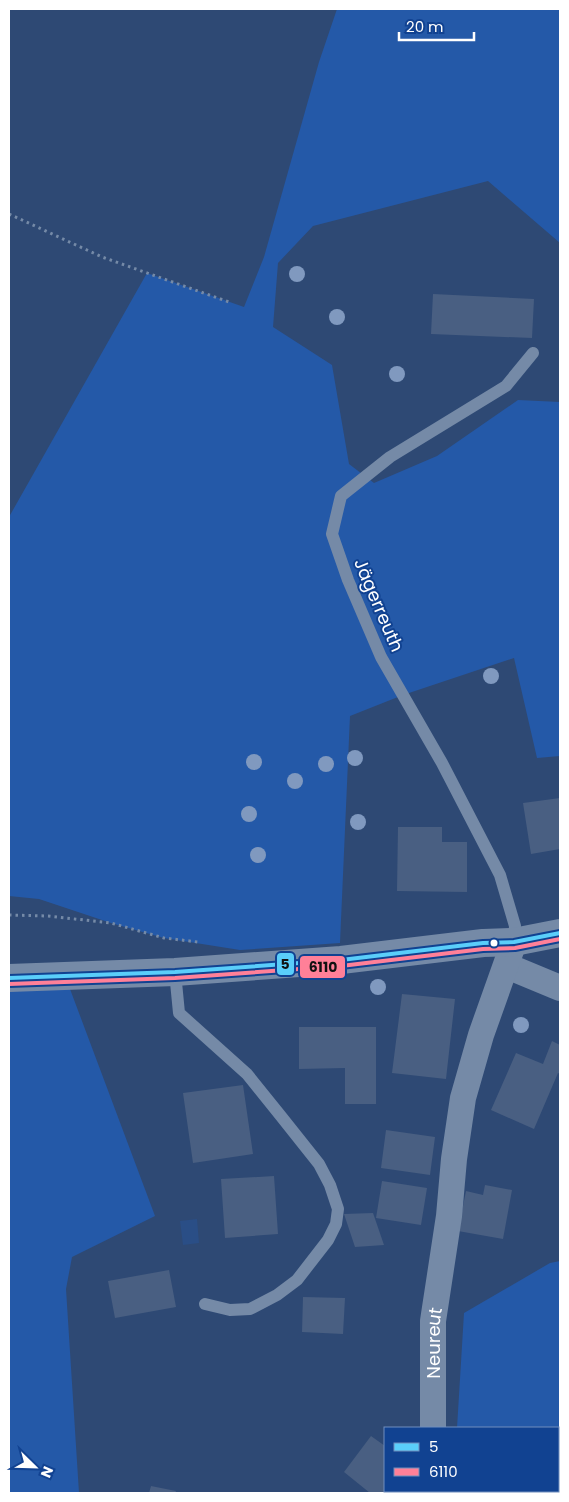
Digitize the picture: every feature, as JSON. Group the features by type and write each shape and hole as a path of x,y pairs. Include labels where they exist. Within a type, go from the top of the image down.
{"street":[{"path":"510,954 560,933"},
{"path":"9,978 175,972 341,960 483,944 510,954 560,988"},
{"name":"Neureut","path":"433,1427 433,1320 449,1216 456,1142 466,1089 481,1035 510,954"}],"lane":[{"name":"Jägerreuth","path":"510,954 515,926 500,875 442,763 381,657 348,580 332,534 341,496 390,457 506,386 533,353"},
{"path":"175,972 179,1012 247,1074 269,1101 319,1164 330,1185 338,1209 336,1224 328,1240 297,1280 277,1295 250,1308 230,1310 205,1304"}],"path":[{"path":"9,214 102,257 228,302"},
{"path":"9,915 48,916 111,923 164,938 205,943"}],"shaded area":[{"path":"337,9 560,9 560,243 488,181 313,226 278,263 273,327 332,365 349,464 374,483 437,456 518,400 560,402 560,756 537,758 514,658 403,695 350,716 340,943 240,950 164,938 39,899 9,896 9,517 147,273 244,307 264,257 319,62"},
{"path":"9,978 70,989 155,1216 72,1257 66,1289 79,1493 9,1493"},
{"path":"197,1219 199,1243 183,1245 180,1221"},
{"path":"560,1261 560,1493 468,1493 559,1492 559,1427 457,1427 464,1313 550,1263"}],"building":[{"path":"433,294 534,299 532,338 431,334"},
{"path":"560,798 560,849 531,854 523,803"},
{"path":"398,827 442,827 442,842 467,842 467,892 397,891"},
{"path":"402,994 455,999 446,1079 392,1073"},
{"path":"299,1027 376,1027 376,1104 345,1104 345,1068 299,1069"},
{"path":"552,1041 560,1045 560,1074 558,1073 534,1129 491,1110 516,1053 543,1064"},
{"path":"243,1085 253,1154 193,1163 183,1093"},
{"path":"386,1130 435,1137 430,1175 381,1168"},
{"path":"274,1176 278,1234 225,1238 221,1179"},
{"path":"382,1181 427,1188 421,1225 376,1218"},
{"path":"485,1185 512,1190 503,1239 458,1231 466,1191 483,1195"},
{"path":"373,1213 384,1245 355,1247 344,1214"},
{"path":"169,1270 176,1307 115,1318 108,1281"},
{"path":"303,1297 345,1298 343,1334 302,1332"},
{"path":"371,1436 384,1445 384,1492 428,1493 370,1493 344,1472"},
{"path":"151,1486 176,1491 175,1493 149,1493"}],"transit line":[{"name":"5","path":"9,978 175,972 341,960 483,943 514,942 560,933"},
{"name":"6110","path":"9,984 175,978 341,966 483,949 515,948 560,939"}]}
